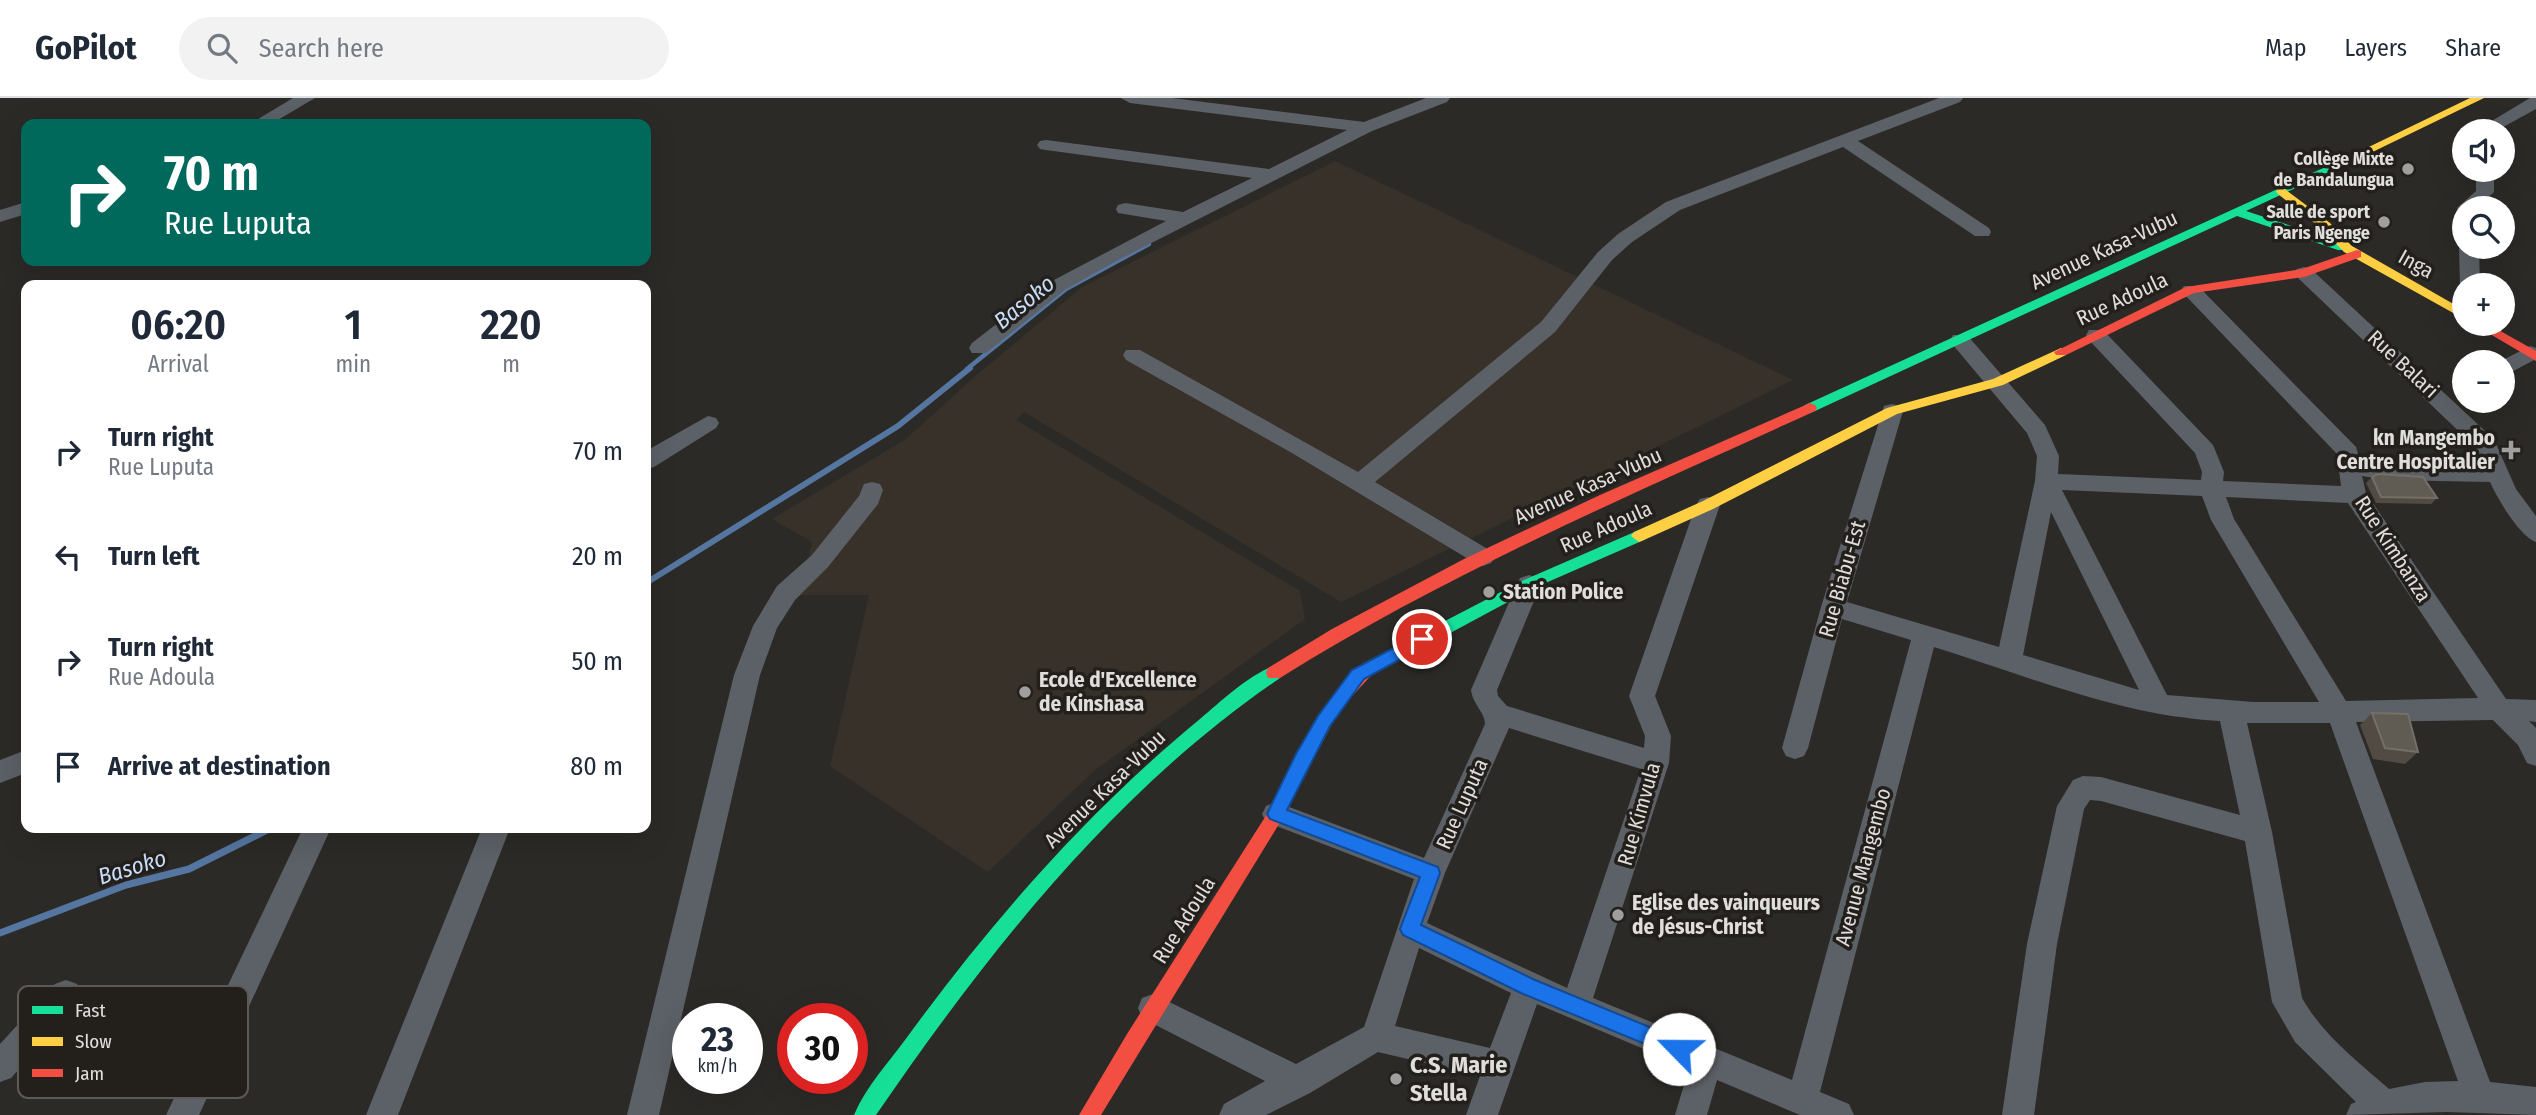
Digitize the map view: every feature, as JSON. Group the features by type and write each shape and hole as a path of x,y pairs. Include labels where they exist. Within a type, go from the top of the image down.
{"main road":[{"name":"Avenue Kasa-Vubu","path":"864,1115 905,1053 978,954 1025,898 1134,786 1269,676 1337,635 1483,557 1960,340 2479,98"},
{"name":"Inga","path":"2282,191 2326,226 2352,252"},
{"name":"Inga","path":"2237,212 2352,252 2452,308"},
{"name":"Rue Adoula","path":"1089,1115 1276,814 1302,759 1324,721 1358,674 1529,584 1708,505 1892,411 1997,382 2191,290 2304,273 2352,252"},
{"path":"2500,336 2533,355"}],"street":[{"path":"268,119 306,98"},
{"path":"1130,98 1366,127"},
{"path":"979,348 1059,285 1366,127 1441,98"},
{"path":"1359,483 1548,327 1605,256 1625,237 1673,206 1945,99"},
{"path":"2508,119 2536,102"},
{"path":"2516,115 2536,119"},
{"path":"1845,140 1982,232"},
{"path":"1046,145 1272,175"},
{"path":"1125,209 1185,218"},
{"path":"0,216 21,210"},
{"name":"Rue Balari","path":"2304,273 2452,396"},
{"name":"Rue Kimbanza","path":"2191,290 2348,452 2351,466 2349,475 2355,495 2498,708 2529,738 2536,755"},
{"path":"2445,304 2452,300"},
{"path":"2096,335 2205,450 2213,472 2211,489 2224,520 2340,714 2404,884 2479,1097"},
{"path":"1960,340 2037,430 2048,456 2046,481 2009,660"},
{"path":"1133,355 1359,483 1483,557"},
{"path":"2515,364 2533,355"},
{"name":"Rue Biabu-Est","path":"1795,748 1833,607 1892,411"},
{"name":"Rue Balari","path":"2465,413 2488,449 2506,492 2536,533"},
{"path":"651,458 708,423"},
{"path":"2351,466 2387,472 2498,474"},
{"path":"2046,481 2355,495"},
{"path":"2046,481 2083,549 2159,704"},
{"path":"643,1115 752,663 765,626 786,593 820,561 870,498 872,490"},
{"name":"Rue Kimvula","path":"1576,1005 1656,763 1658,736 1642,696 1708,505"},
{"path":"1529,584 1484,690 1485,700 1498,714 1656,763"},
{"path":"1833,607 2159,704 2340,714 2498,708 2536,711"},
{"name":"Avenue Mangembo","path":"1802,1100 1926,635"},
{"path":"2231,710 2258,832 2287,1002 2297,1021 2376,1111 2426,1097 2479,1097 2536,1103"},
{"name":"Rue Luputa","path":"1376,1037 1409,929 1431,873 1498,724 1498,714"},
{"path":"0,772 21,763"},
{"path":"2018,1115 2042,944 2071,806 2083,788 2101,789 2258,832"},
{"path":"1276,814 1431,873"},
{"path":"243,986 315,833"},
{"path":"382,1115 494,833"},
{"path":"1409,929 1528,986 1838,1115"},
{"path":"1482,1115 1528,986"},
{"path":"1153,1009 1299,1082"},
{"path":"1235,1115 1299,1082 1376,1037 1501,1066"},
{"path":"0,1067 18,1047"},
{"path":"1691,1115 1707,1061"},
{"path":"182,1115 190,1098"}],"shaded area":[{"path":"1335,161 1793,380 1341,602 1024,412 1016,420 1300,591 1305,619 1095,770 988,872 830,766 869,595 800,595 812,542 772,519 906,439 972,379 1082,287"}],"building":[{"path":"2378,474 2423,477 2437,498 2381,497 2372,477"},
{"path":"2372,713 2408,714 2418,752 2385,748"}],"waterway":[{"name":"Basoko","path":"967,369 1066,289 1149,244"},
{"name":"Basoko","path":"651,580 898,426 970,368"},
{"name":"Basoko","path":"0,933 126,885 189,869 261,833"}],"traffic: fast":[{"path":"1810,408 2354,157"},
{"path":"2237,212 2342,247"},
{"path":"1370,668 1529,584 1639,536"},
{"path":"864,1115 964,978 1073,849 1154,769 1227,707 1274,673"}],"traffic: slow":[{"path":"2354,157 2479,98"},
{"path":"2282,191 2326,226 2348,249 2452,308"},
{"path":"1639,536 1708,505 1892,411 1998,382 2061,352"}],"traffic: jam":[{"path":"2061,352 2191,290 2304,273 2357,254"},
{"path":"2500,336 2536,357"},
{"path":"1274,673 1403,597 1470,563 1537,530 1810,408"},
{"path":"1089,1115 1273,819 1326,719 1353,683 1370,668"}],"place":[{"name":"Collège Mixte de Bandalungua","path":"2408,169"},
{"name":"Salle de sport Paris Ngenge","path":"2384,222"},
{"name":"kn Mangembo Centre Hospitalier","path":"2511,450"},
{"name":"Station Police","path":"1489,592"},
{"name":"Ecole d'Excellence de Kinshasa","path":"1025,692"},
{"name":"Eglise des vainqueurs de Jésus-Christ","path":"1618,915"},
{"name":"C.S. Marie Stella","path":"1396,1079"}],"route":[{"path":"1422,639 1358,674 1324,721 1302,759 1276,814 1431,873 1409,929 1528,986 1679,1049"}]}
